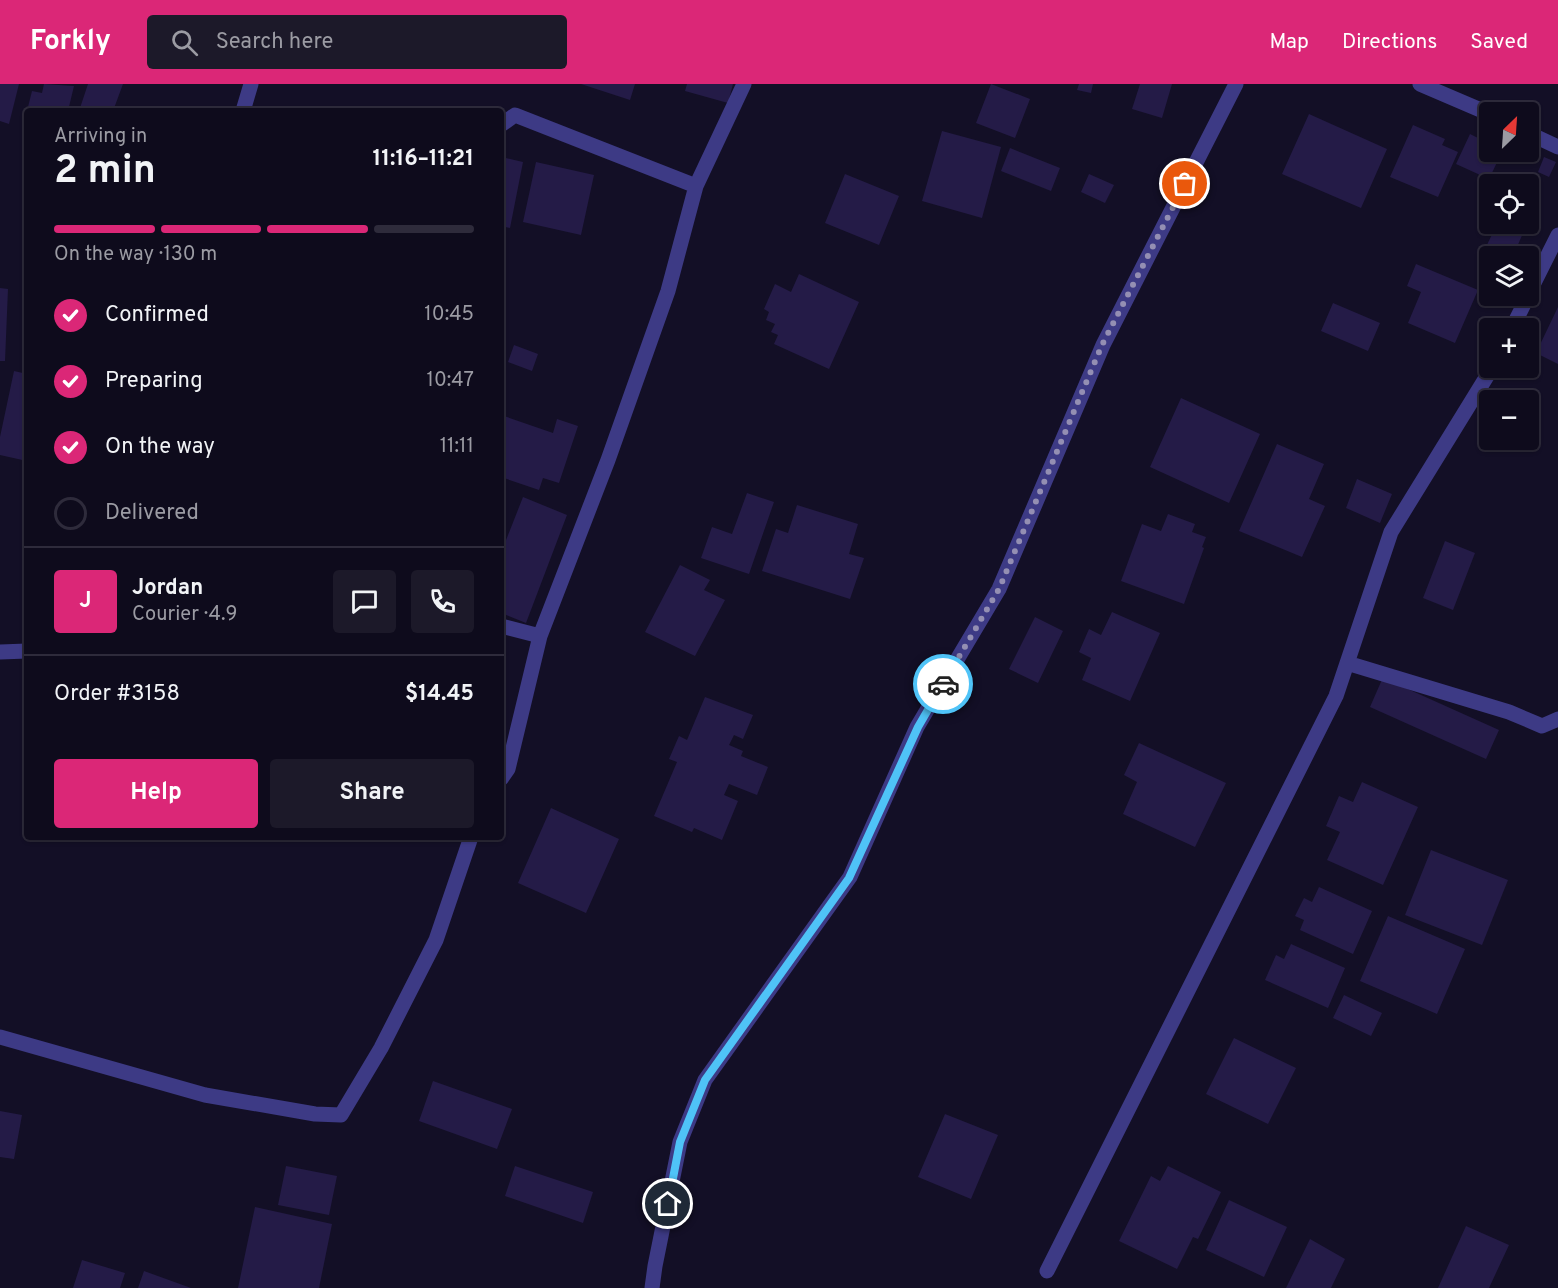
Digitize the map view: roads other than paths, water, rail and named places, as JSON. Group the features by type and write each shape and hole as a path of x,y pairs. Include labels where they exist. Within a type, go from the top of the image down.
{"street":[{"path":"244,108 251,84"},
{"path":"504,775 508,769 540,636 608,460 668,291 696,186 744,84"},
{"path":"652,1288 680,1142 705,1080 849,878 918,727 999,589 1102,345 1236,84"},
{"path":"1420,84 1479,109"},
{"path":"504,123 515,115 696,186"},
{"path":"1539,138 1558,147"},
{"path":"1539,273 1558,235"},
{"path":"1047,1271 1336,696 1391,532 1486,378"},
{"path":"504,627 540,636"},
{"path":"0,652 24,651"},
{"path":"1347,663 1509,712 1542,726 1558,720"},
{"path":"0,1037 205,1095 315,1114 341,1115 381,1048 436,940 470,840"}]}
